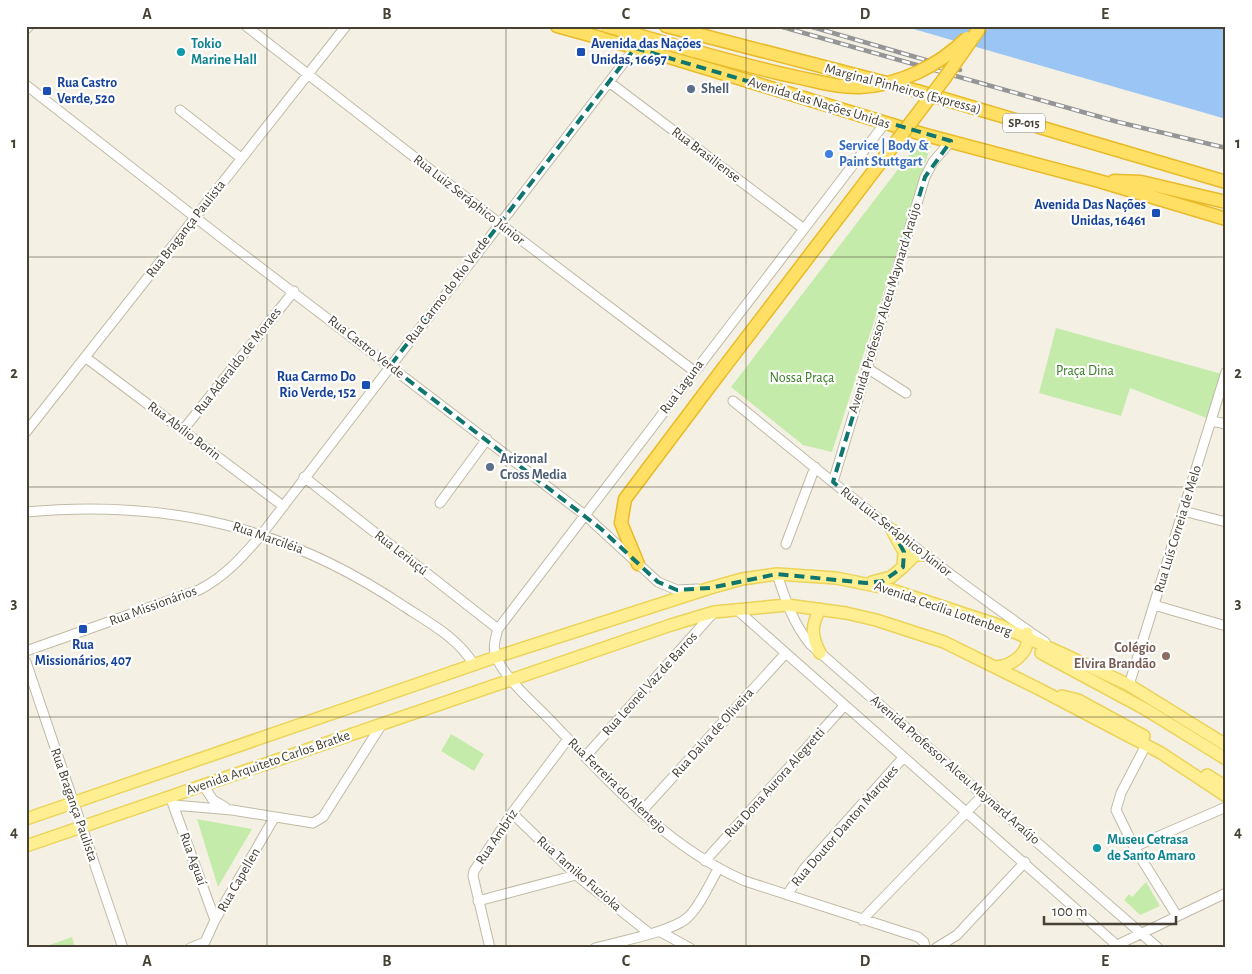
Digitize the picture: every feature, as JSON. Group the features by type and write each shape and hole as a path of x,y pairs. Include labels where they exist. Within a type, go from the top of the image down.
{"highway":[{"name":"Avenida das Nações Unidas","path":"557,26 885,123 1099,181 1226,219"},
{"path":"606,26 744,66 844,87 861,87 894,82 929,67 952,53 980,26"},
{"name":"Marginal Pinheiros (Expressa)","path":"666,26 917,91 1226,182"},
{"path":"638,564 621,523 625,499 688,413 949,73 980,26"},
{"path":"1099,181 1141,182 1226,202"}],"main road":[{"path":"892,530 904,552 903,567"},
{"path":"866,583 883,581 903,567 915,555 926,555"},
{"name":"Avenida Cecília Lottenberg","path":"496,657 742,579 777,574 808,575 866,583 1001,626 1129,686 1226,745"},
{"path":"510,678 714,612 787,605 820,609 876,620 947,644 1039,689 1146,745 1226,796"},
{"path":"820,609 812,629 812,636 820,653"},
{"path":"995,668 1013,664 1027,637 1226,759"},
{"name":"Avenida Arquiteto Carlos Bratke","path":"26,819 496,657"},
{"name":"Avenida Arquiteto Carlos Bratke","path":"26,846 82,827 171,801 203,785 510,678"},
{"path":"1039,689 1078,700 1124,724 1226,787"}],"street":[{"path":"26,29 29,26"},
{"name":"Rua Luiz Seráphico Júnior","path":"246,26 499,223 694,371"},
{"name":"Rua Bragança Paulista","path":"26,432 346,26"},
{"name":"Rua Carmo do Rio Verde","path":"262,534 635,48"},
{"name":"Rua Brasiliense","path":"609,82 804,229"},
{"name":"Rua Castro Verde","path":"26,86 586,516 658,582 670,588 689,590 710,588"},
{"path":"180,110 241,158"},
{"name":"Rua Laguna","path":"498,629 885,123"},
{"name":"Avenida Professor Alceu Maynard Araújo","path":"833,482 925,177 933,162 951,141"},
{"name":"Rua Aderaldo de Moraes","path":"183,430 294,291"},
{"name":"Rua Abílio Borin","path":"85,358 283,506"},
{"path":"867,368 906,392"},
{"name":"Rua Luís Correia de Melo","path":"1129,686 1226,372"},
{"name":"Rua Luiz Seráphico Júnior","path":"733,401 1027,637"},
{"path":"1212,421 1226,424"},
{"path":"440,502 487,439"},
{"path":"786,544 815,467"},
{"name":"Rua Leriuçú","path":"304,477 498,629"},
{"name":"Rua Marciléia","path":"26,512 90,508 167,512 228,524 262,534 317,556 374,586 459,645 474,665"},
{"path":"1183,511 1226,522"},
{"name":"Rua Missionários","path":"26,651 199,590 225,575 262,534"},
{"name":"Avenida Professor Alceu Maynard Araújo","path":"777,574 787,605 805,638 820,653 1158,948"},
{"path":"1154,605 1226,626"},
{"name":"Avenida Professor Alceu Maynard Araújo","path":"736,609 903,758 1025,862 1117,947"},
{"name":"Rua Leonel Vaz de Barros","path":"585,757 714,612"},
{"path":"496,657 494,641 498,629"},
{"name":"Rua Dalva de Oliveira","path":"641,812 785,654"},
{"name":"Rua Ferreira do Alentejo","path":"496,657 510,678 568,740 641,812 672,838 705,861 745,881 918,937 924,942 925,948"},
{"name":"Rua Bragança Paulista","path":"26,662 123,948"},
{"name":"Rua Dona Aurora Alegretti","path":"705,861 844,706"},
{"path":"171,801 309,824 323,817 382,724"},
{"name":"Rua Ambriz","path":"490,948 478,901 473,876 474,871 512,813 568,740"},
{"path":"1146,745 1121,793 1116,810 1134,847 1177,916"},
{"name":"Rua Doutor Danton Marques","path":"787,894 804,869 903,758"},
{"path":"203,785 216,803 232,810"},
{"path":"862,920 983,795"},
{"name":"Rua Aguaí","path":"171,801 216,920"},
{"path":"1134,847 1226,807"},
{"name":"Rua Tamiko Fuzioka","path":"512,813 576,875 649,933"},
{"name":"Rua Capellen","path":"209,945 216,920 274,818"},
{"path":"936,948 957,935 1025,862"},
{"path":"595,948 659,930 688,918 718,869"},
{"path":"478,901 576,875"},
{"path":"1117,947 1226,893"},
{"path":"659,930 690,948"},
{"path":"190,948 209,945"}],"highlighted area":[{"path":"635,48 951,141 925,177 833,482 892,530 904,552 903,567 883,581 866,583 777,574 710,588 677,590 658,582 600,528 390,366"}],"green space":[{"name":"Nossa Praça","path":"919,142 931,145 832,452 803,445 731,387"},
{"name":"Praça Dina","path":"1056,328 1222,374 1209,419 1130,388 1121,416 1039,393"},
{"path":"451,734 484,754 474,771 441,751"},
{"path":"197,819 252,829 218,887"},
{"path":"1146,882 1160,906 1140,915 1124,900 1129,894 1132,897"},
{"path":"72,937 75,948 41,948"}],"water":[{"path":"903,26 1226,26 1226,119"}],"railway":[{"path":"779,26 1118,122 1226,148"},
{"path":"809,26 960,70"}],"place":[{"name":"Tokio Marine Hall","path":"181,52"},
{"name":"Avenida das Nações Unidas, 16697","path":"581,52"},
{"name":"Shell","path":"691,89"},
{"name":"Rua Castro Verde, 520","path":"47,91"},
{"name":"Service | Body & Paint Stuttgart","path":"829,154"},
{"name":"Avenida Das Nações Unidas, 16461","path":"1156,213"},
{"name":"Rua Carmo Do Rio Verde, 152","path":"366,385"},
{"name":"Arizonal Cross Media","path":"490,467"},
{"name":"Rua Missionários, 407","path":"83,629"},
{"name":"Colégio Elvira Brandão","path":"1166,656"},
{"name":"Museu Cetrasa de Santo Amaro","path":"1097,848"}]}
